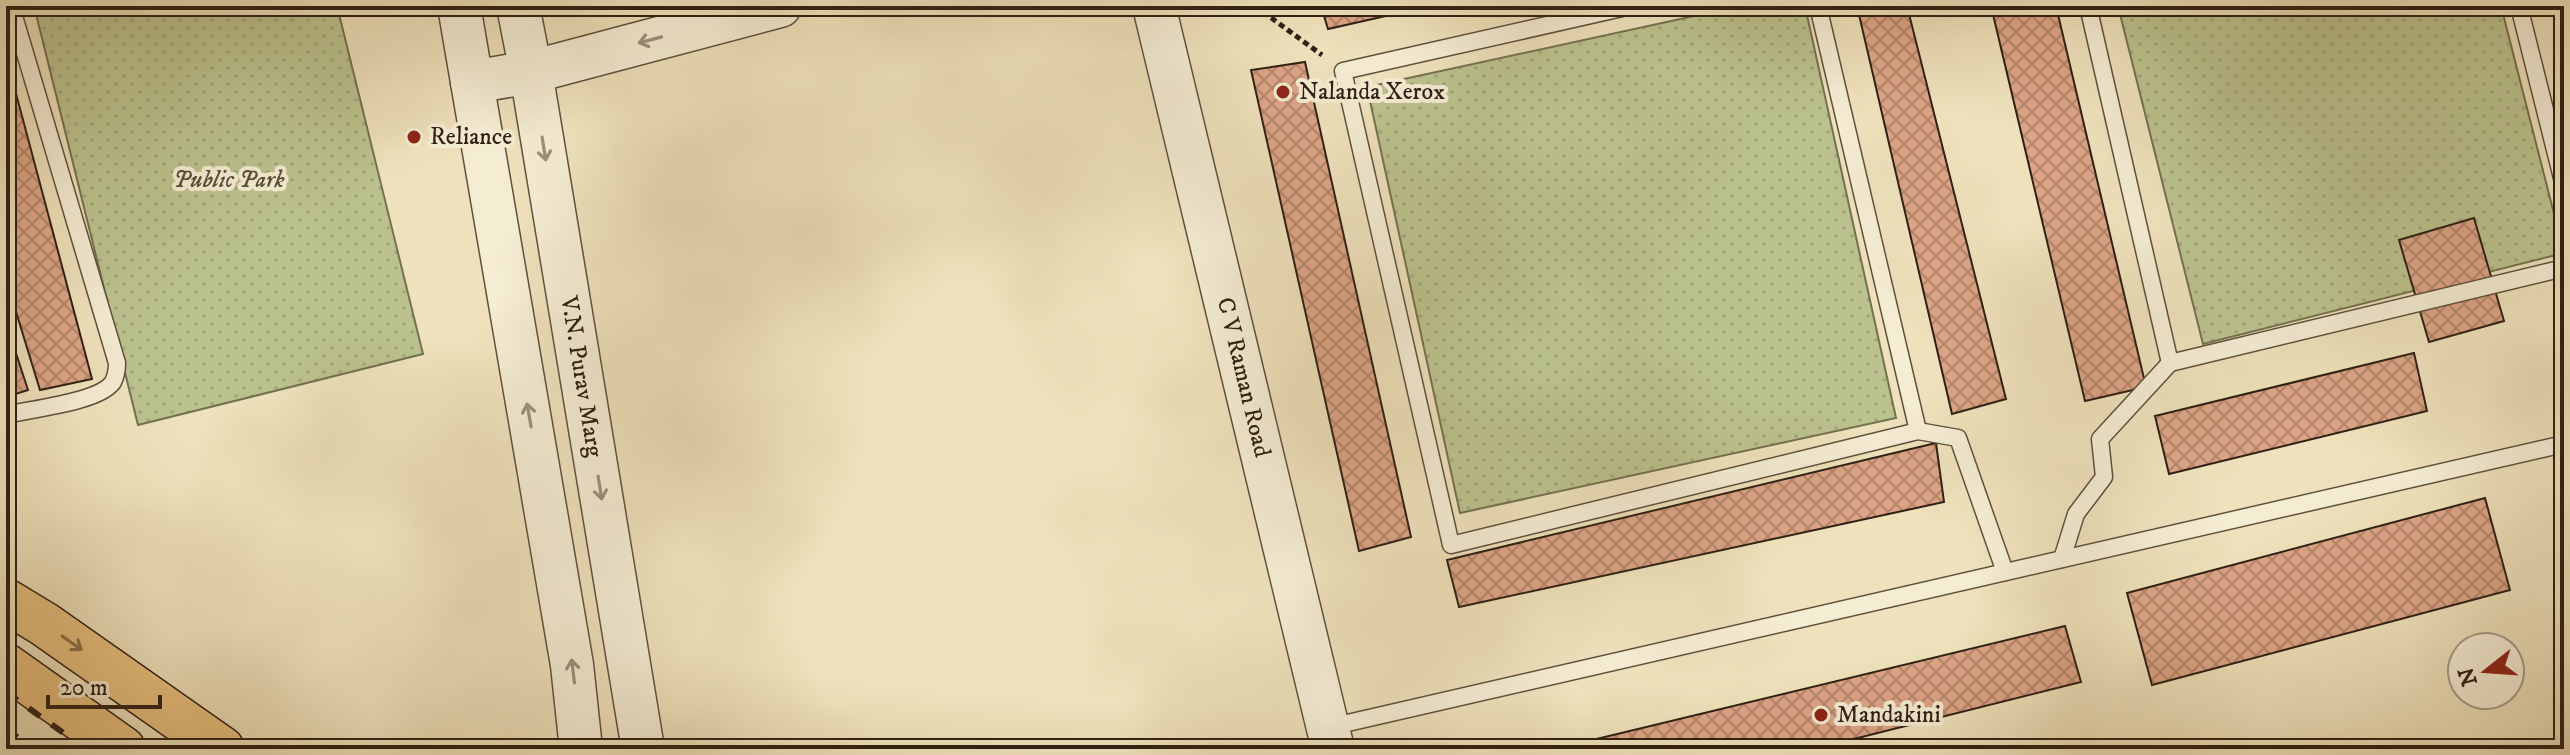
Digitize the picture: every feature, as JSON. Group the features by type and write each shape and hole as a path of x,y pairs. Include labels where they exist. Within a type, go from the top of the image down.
{"highway":[{"path":"6,601 44,624 222,749"},
{"path":"6,666 123,749"}],"street":[{"path":"459,6 572,665 581,749"},
{"name":"V.N. Purav Marg","path":"518,6 643,749"},
{"path":"472,82 531,72 780,6"},
{"name":"C V Raman Road","path":"1154,6 1331,738"}],"lane":[{"path":"6,415 97,395 114,381 117,372 117,363 11,6"},
{"path":"1631,6 1343,71 1451,545 1918,431 1958,438 2005,572"},
{"path":"1818,6 1918,431"},
{"path":"2088,6 2170,363"},
{"path":"2519,6 2564,186"},
{"path":"2062,559 2076,514 2104,477 2100,439 2170,363 2564,268"},
{"path":"1331,738 2005,572 2564,444"}],"path":[{"path":"1255,6 1343,71"}],"green space":[{"name":"Public Park","path":"34,6 337,6 423,354 138,425"},
{"path":"1740,6 1805,6 1896,418 1460,513 1367,87"},
{"path":"2118,6 2501,6 2564,253 2203,344"}],"building":[{"path":"1321,6 1430,6 1328,29"},
{"path":"1857,6 1907,6 2006,399 1952,414"},
{"path":"1991,6 2056,6 2146,387 2085,401"},
{"path":"2554,6 2564,6 2564,46"},
{"path":"6,56 92,379 40,390 6,279"},
{"path":"1305,62 1411,537 1359,551 1251,70"},
{"path":"2474,218 2504,321 2429,342 2399,240"},
{"path":"12,341 28,390 6,397 6,343"},
{"path":"2414,353 2427,411 2169,474 2155,416"},
{"path":"1936,443 1944,502 1459,607 1447,560"},
{"path":"2485,498 2510,590 2152,685 2127,593"},
{"name":"Mandakini","path":"2065,626 2081,682 1814,749 1555,749"}],"railway":[{"path":"6,692 86,749"},
{"path":"6,729 34,749"}],"place":[{"name":"Nalanda Xerox","path":"1283,92"},
{"name":"Reliance","path":"414,137"},
{"name":"Mandakini","path":"1821,715"}]}
